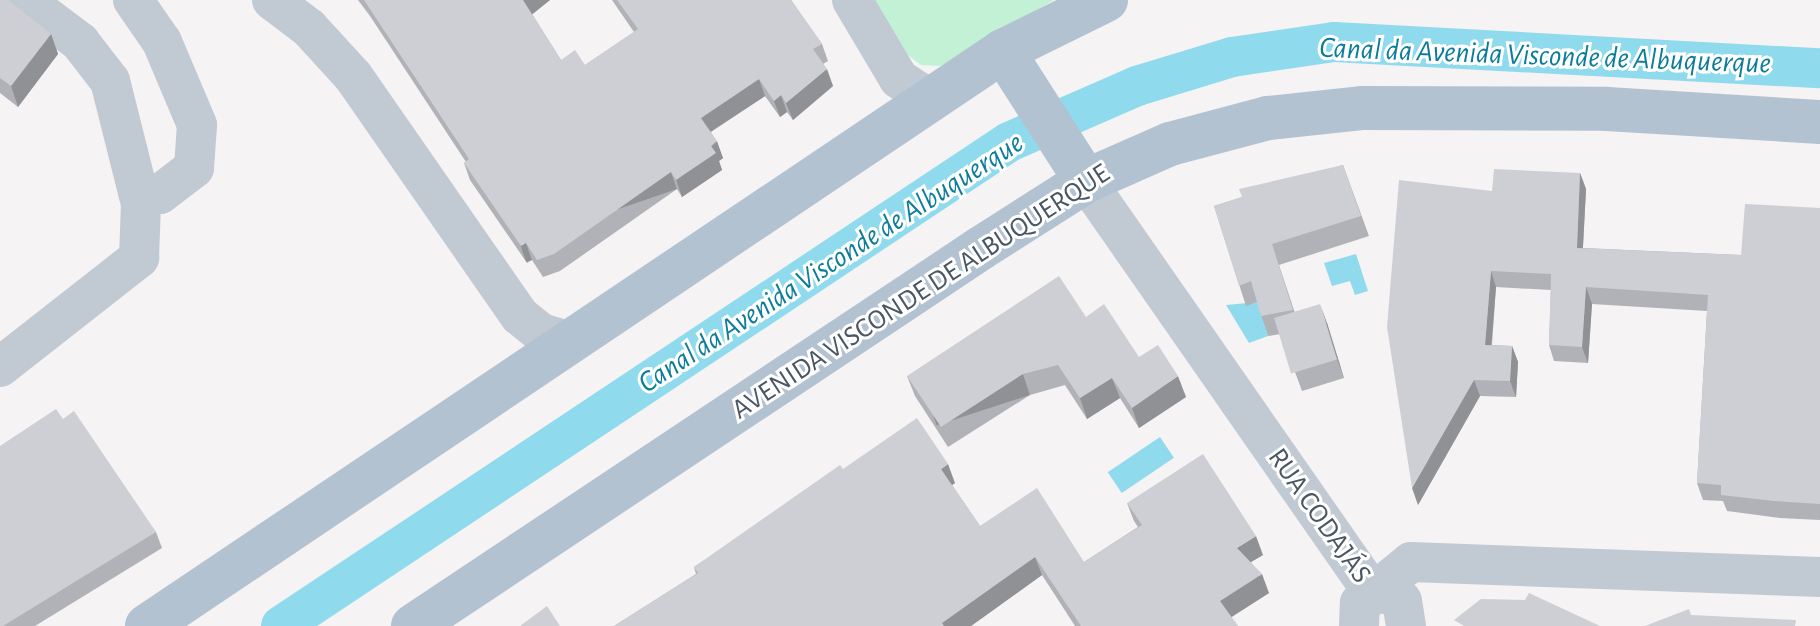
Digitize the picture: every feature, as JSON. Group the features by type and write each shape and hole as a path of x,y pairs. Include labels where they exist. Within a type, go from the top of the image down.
{"main road":[{"path":"147,626 936,95 1003,51 1085,4"},
{"path":"1003,51 1086,181"},
{"name":"AVENIDA VISCONDE DE ALBUQUERQUE","path":"413,626 1086,181 1126,160 1213,129 1363,108 1607,109 1820,122"}],"street":[{"path":"0,367 139,258 138,192 110,81 80,42 24,0"},
{"path":"133,0 162,42 197,125 194,168 160,194 138,192"},
{"path":"272,0 309,28 353,76 520,316 541,333 567,341"},
{"path":"852,0 899,79 922,94 936,95"},
{"name":"RUA CODAJÁS","path":"1086,181 1366,609 1411,562 1820,577"},
{"path":"1366,609 1389,592 1402,601 1406,626"}],"green space":[{"path":"874,0 1054,0 941,66 921,65 905,53"}],"water":[{"path":"1356,254 1368,291 1355,295 1350,281 1332,286 1324,263"},
{"path":"1258,302 1268,336 1249,343 1226,305"},
{"path":"1160,437 1174,458 1122,493 1108,472"}],"building":[{"path":"0,0 8,0 51,34 11,86 0,78"},
{"path":"364,0 523,0 561,60 575,50 585,65 638,29 617,0 791,0 822,44 813,49 827,69 786,103 781,95 774,101 759,79 701,118 717,141 711,146 716,153 676,180 671,172 554,254 537,260 526,243 521,246 464,163 469,159"},
{"path":"1343,165 1361,216 1272,244 1293,310 1261,316 1251,281 1239,286 1214,206 1242,197 1239,189"},
{"path":"1494,169 1580,173 1577,248 1741,255 1745,204 1820,208 1820,504 1721,495 1721,485 1697,483 1708,295 1586,287 1582,347 1549,345 1551,274 1491,271 1485,345 1512,346 1510,381 1474,380 1412,488 1387,327 1399,180 1492,191"},
{"path":"1059,276 1086,317 1104,304 1139,357 1158,345 1178,376 1132,408 1112,378 1080,398 1058,365 1023,374 941,427 907,376"},
{"path":"1320,304 1337,359 1291,373 1274,318"},
{"path":"56,409 63,419 74,411 156,532 0,626 0,446"},
{"path":"917,418 948,464 941,469 980,526 1037,488 1084,562 1142,525 1127,503 1203,454 1256,536 1237,548 1262,574 1220,601 1238,626 1081,626 1035,557 942,623 944,626 614,626 698,573 694,567 840,465 843,469"},
{"path":"1529,593 1600,626 1464,626 1454,620 1481,599 1525,600"},
{"path":"547,606 560,626 520,626"},
{"path":"1689,609 1691,615 1796,620 1795,626 1645,626"}],"waterway":[{"name":"Canal da Avenida Visconde de Albuquerque","path":"281,626 1009,142 1137,86 1232,57 1334,42 1820,68"}]}
